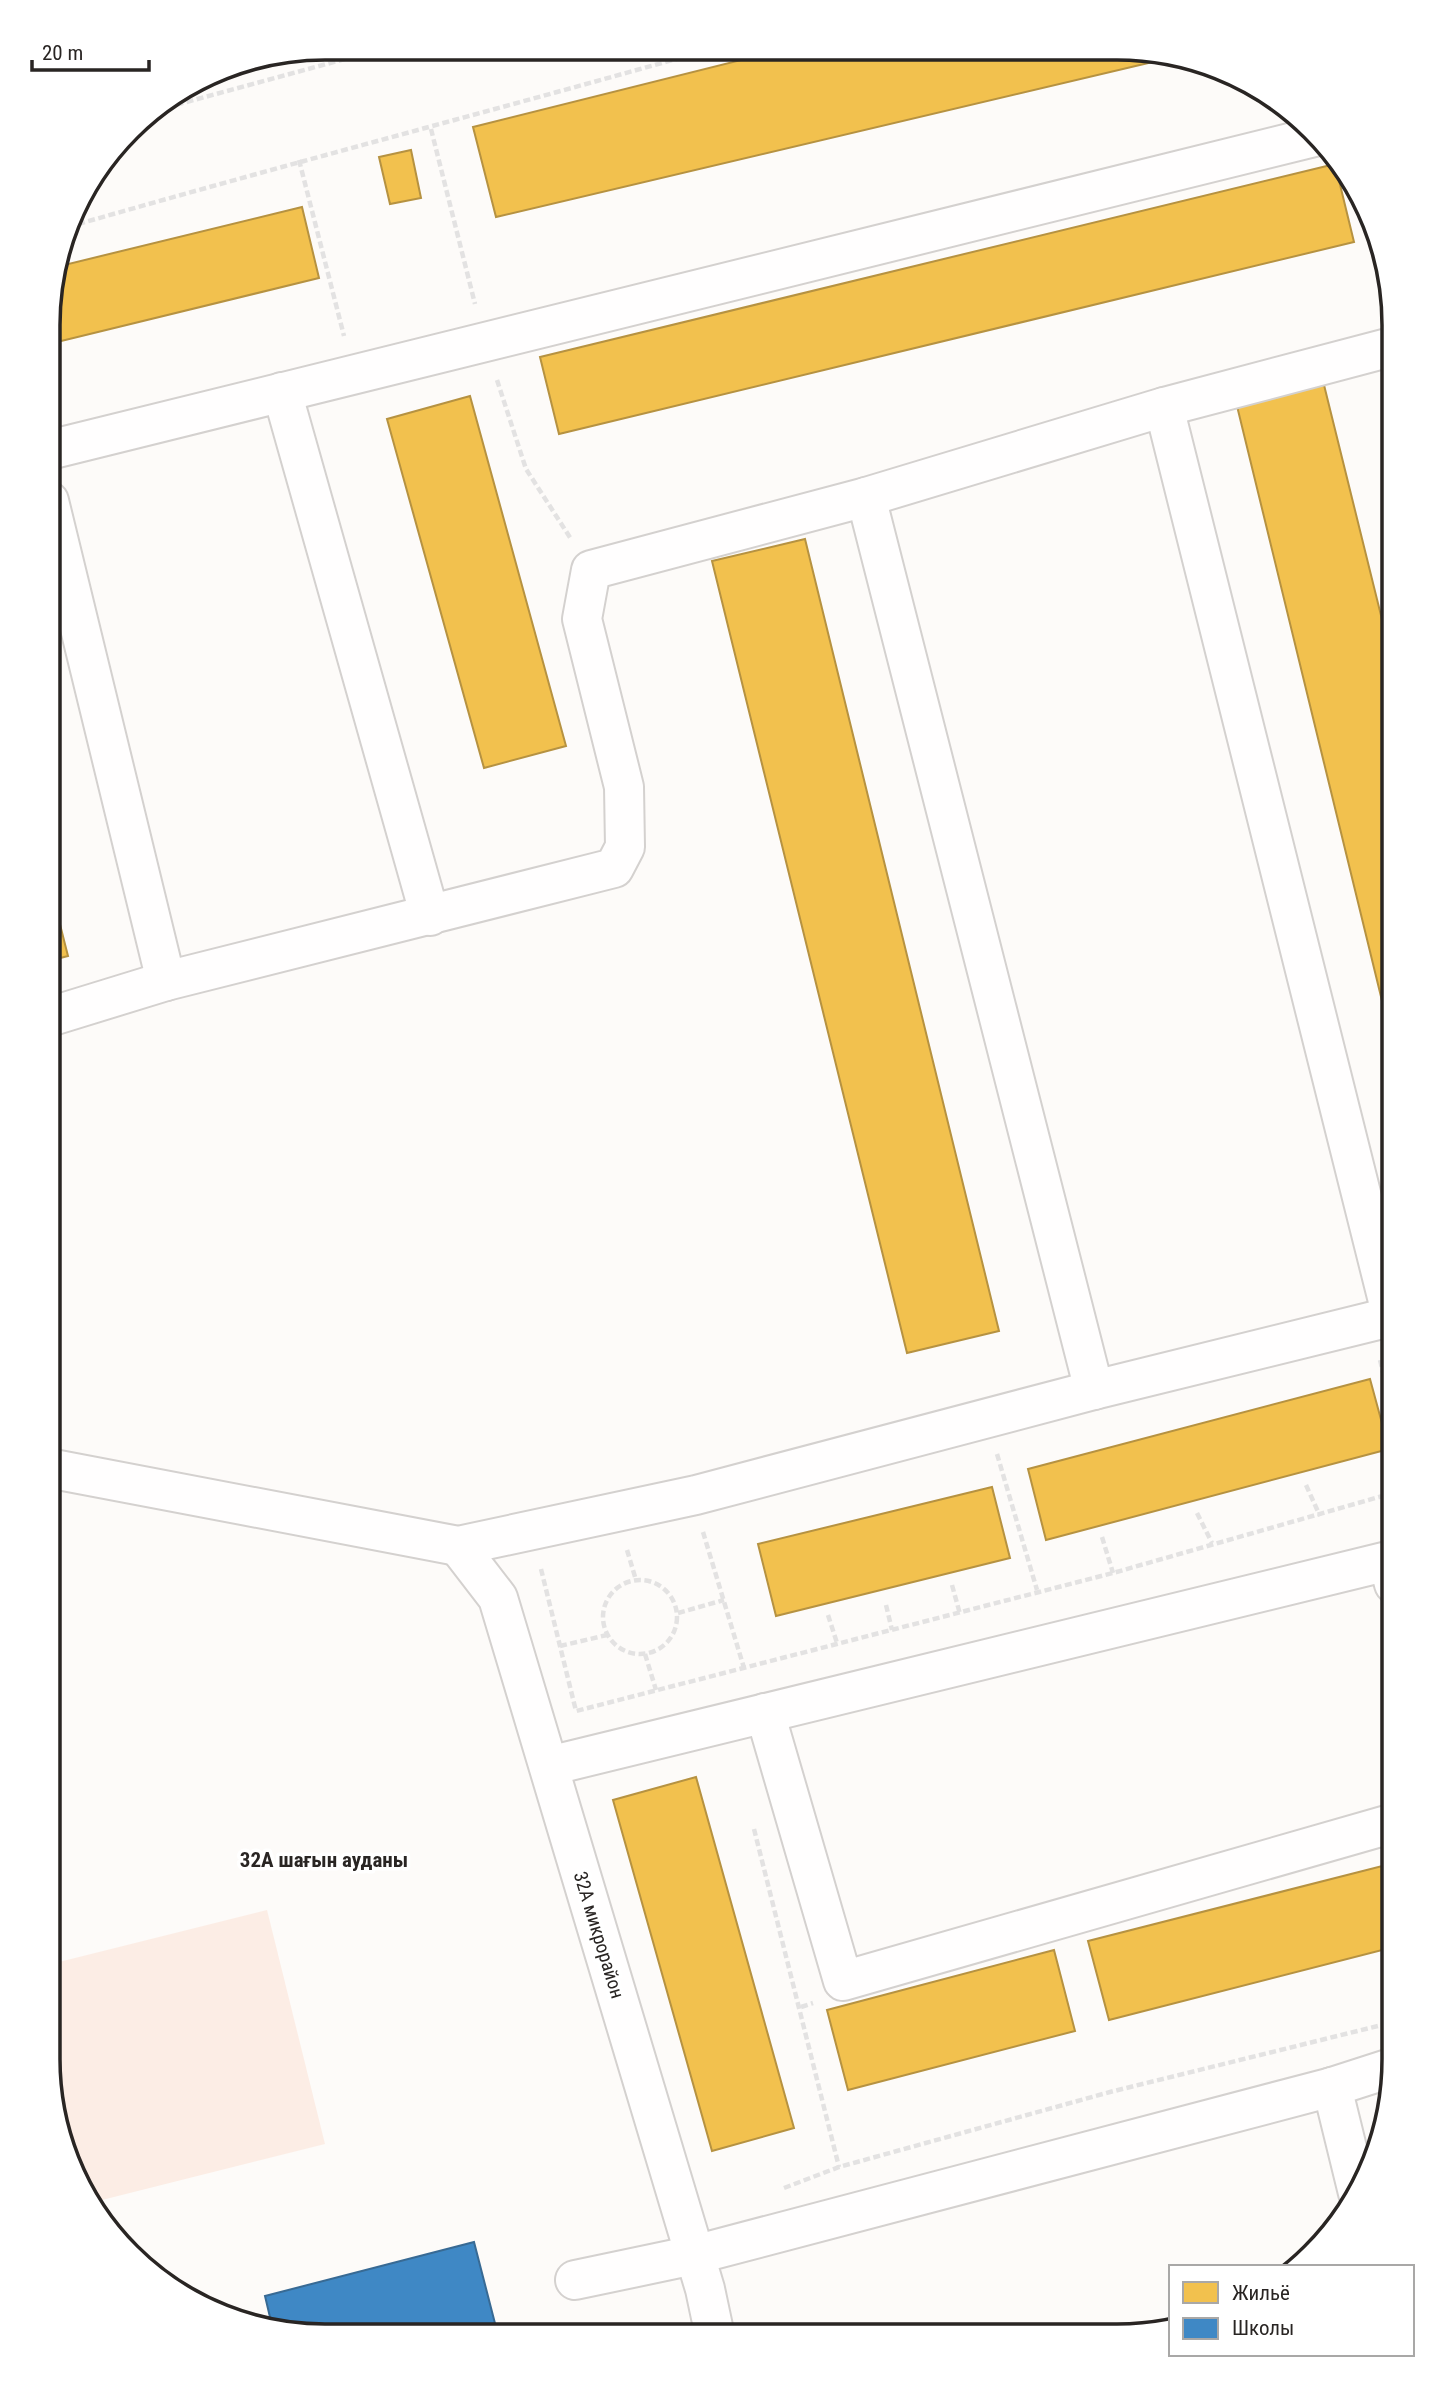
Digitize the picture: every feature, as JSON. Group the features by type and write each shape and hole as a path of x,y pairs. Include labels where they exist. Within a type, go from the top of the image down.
{"lane":[{"path":"60,447 1307,139"},
{"path":"60,1014 166,981 614,868 625,847 624,787 582,619 591,570 866,497 1164,407 1382,349"},
{"path":"282,392 430,916"},
{"path":"1164,407 1382,1302"},
{"path":"866,497 1094,1390"},
{"path":"60,546 166,981"},
{"path":"60,1470 458,1546 696,1495 1094,1390 1382,1328"},
{"name":"32А микрорайон","path":"458,1546 498,1598 694,2255 712,2324"},
{"path":"549,1766 1382,1562"},
{"path":"765,1713 842,1981 1382,1826"},
{"path":"575,2280 694,2255 1332,2087 1382,2071"},
{"path":"1332,2087 1354,2178"}],"path":[{"path":"176,105 341,60"},
{"path":"80,224 299,160 431,129 673,60"},
{"path":"299,160 354,374"},
{"path":"996,1450 1037,1590"},
{"path":"1306,1485 1320,1516"},
{"path":"553,1566 541,1569 576,1711 960,1614 1037,1590 1113,1573 1382,1496"},
{"path":"1197,1513 1212,1543"},
{"path":"702,1528 744,1668"},
{"path":"1102,1537 1113,1573"},
{"path":"614,1549 638,1543"},
{"path":"626,1546 636,1580"},
{"path":"636,1580 651,1581 664,1588 674,1599 678,1613 677,1628 670,1641 659,1651 645,1654 630,1653 617,1646 607,1635 603,1621 604,1606 611,1594 622,1585 636,1580"},
{"path":"952,1585 960,1614"},
{"path":"678,1613 724,1600"},
{"path":"886,1605 892,1630"},
{"path":"828,1615 837,1643"},
{"path":"560,1646 607,1635"},
{"path":"645,1654 656,1690"},
{"path":"753,1822 839,2167"},
{"path":"776,2191 839,2167 1110,2092 1382,2025"}],"shaded area":[{"path":"267,1910 325,2144 100,2200 80,2161 65,2112 60,2077 60,1962"}],"building: Жильё":[{"path":"741,60 1152,62 496,217 473,127"},
{"path":"411,150 421,198 390,204 379,157"},
{"path":"1330,165 1338,177 1354,242 559,434 540,357"},
{"path":"302,207 319,278 60,341 60,307 67,264"},
{"path":"1324,385 1382,619 1382,1001 1237,406"},
{"path":"470,396 566,746 484,768 387,419"},
{"path":"805,539 999,1331 907,1353 712,561"},
{"path":"60,924 68,956 60,958"},
{"path":"1370,1379 1382,1423 1382,1451 1046,1540 1028,1469"},
{"path":"992,1487 1010,1558 776,1616 758,1544"},
{"path":"696,1777 794,2128 712,2151 613,1800"},
{"path":"1382,1866 1382,1950 1109,2020 1088,1941"},
{"path":"1054,1950 1075,2031 848,2090 827,2010"}],"building: Школы":[{"path":"474,2242 495,2324 290,2322 270,2319 265,2296"}],"district":[{"name":"32А шағын ауданы","path":"324,1860"}]}
